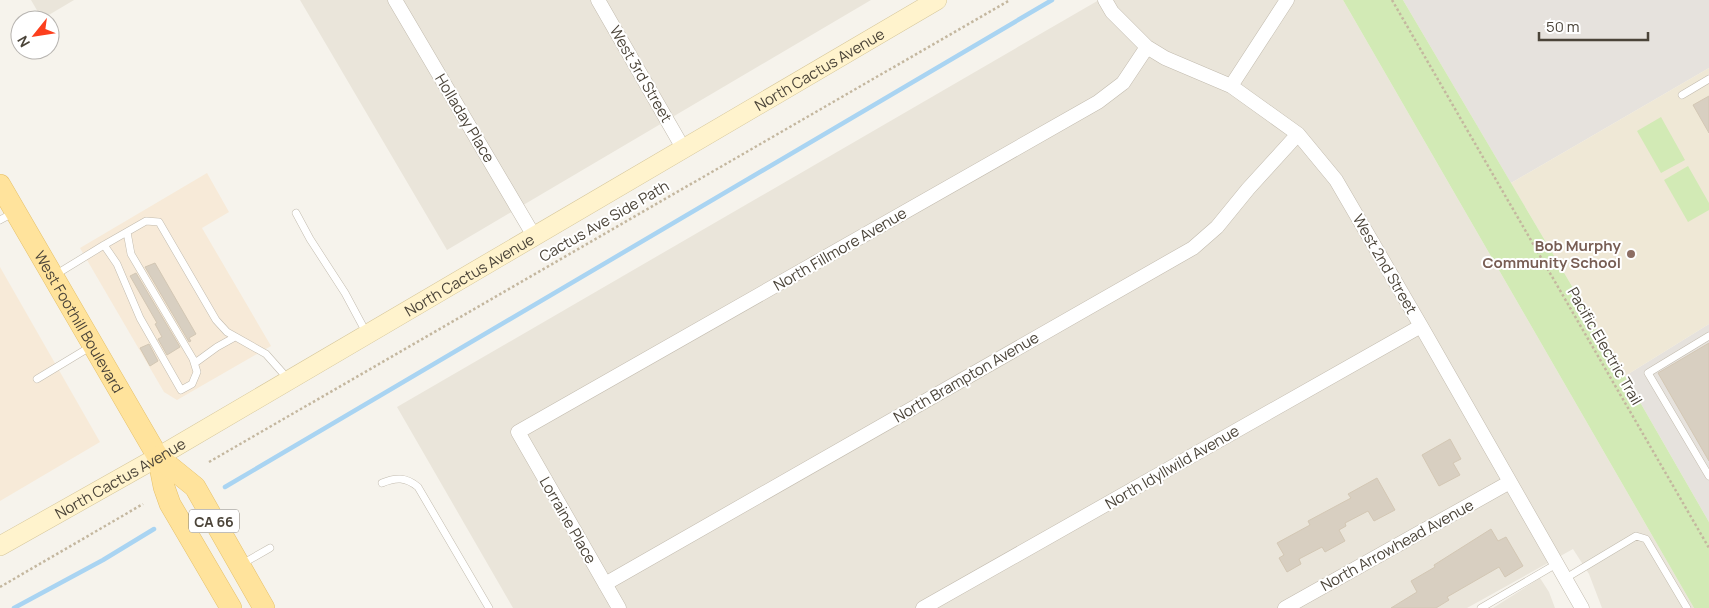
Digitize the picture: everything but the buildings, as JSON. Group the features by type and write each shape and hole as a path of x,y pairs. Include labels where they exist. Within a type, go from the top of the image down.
{"main road":[{"name":"North Cactus Avenue","path":"0,546 158,458 937,0"},
{"name":"West Foothill Boulevard","path":"0,185 8,216 53,276 158,458 164,487 170,504 231,608"},
{"name":"West Foothill Boulevard","path":"158,458 195,487 264,608"}],"street":[{"name":"Holladay Place","path":"395,0 534,236"},
{"name":"West 3rd Street","path":"598,0 684,148"},
{"name":"West 2nd Street","path":"1105,0 1112,12 1147,47 1165,58 1231,86 1298,134 1336,180 1582,608"},
{"path":"1231,86 1287,0"},
{"name":"North Fillmore Avenue","path":"518,432 1098,102 1123,82 1147,47"},
{"name":"North Brampton Avenue","path":"605,584 1192,248 1217,227 1248,189 1298,134"},
{"name":"North Idyllwild Avenue","path":"922,608 1421,326"},
{"name":"Lorraine Place","path":"518,432 619,608"},
{"name":"North Arrowhead Avenue","path":"1285,608 1510,482"}],"lane":[{"path":"1682,95 1709,79"},
{"path":"296,213 310,240 345,292 367,334"},
{"path":"53,276 146,221 159,222 216,320 226,332 266,354 289,380"},
{"path":"104,245 117,264 140,318 181,390 192,384 198,372 195,363 131,254 127,232"},
{"path":"1709,336 1648,373 1709,476"},
{"path":"195,363 217,347 238,339"},
{"path":"37,379 93,346"},
{"path":"382,483 392,479 402,479 410,481 418,487 489,608"},
{"path":"1566,578 1636,536 1646,539 1686,608"},
{"path":"240,566 270,548"},
{"path":"1481,608 1558,564"}],"path":[{"name":"Cactus Ave Side Path","path":"209,462 1010,0"},
{"name":"Pacific Electric Trail","path":"1392,0 1709,548"},
{"path":"0,587 143,504"}],"shaded area":[{"path":"31,0 74,0 57,10 37,10"},
{"path":"300,0 871,0 447,250"},
{"path":"1099,0 1343,0 1694,608 1602,608 1589,574 1573,549 1467,608 513,608 397,407"},
{"path":"1403,0 1709,0 1709,68 1511,183"},
{"name":"Bob Murphy Community School","path":"1709,68 1709,324 1625,376 1511,183"},
{"path":"207,173 229,212 202,228 271,346 177,400 164,392 80,248"},
{"path":"0,267 100,442 0,501"},
{"path":"1709,324 1709,522 1625,376"},
{"path":"1540,578 1549,592 1555,608 1493,608"}],"green space":[{"path":"1343,0 1403,0 1709,522 1709,608 1694,608"},
{"path":"1661,117 1685,160 1661,173 1637,131"},
{"path":"1688,166 1709,203 1709,210 1688,222 1664,180"}],"waterway":[{"path":"225,487 1052,0"},
{"path":"14,608 103,560 154,529"}],"place":[{"name":"Bob Murphy Community School","path":"1631,254"}]}
